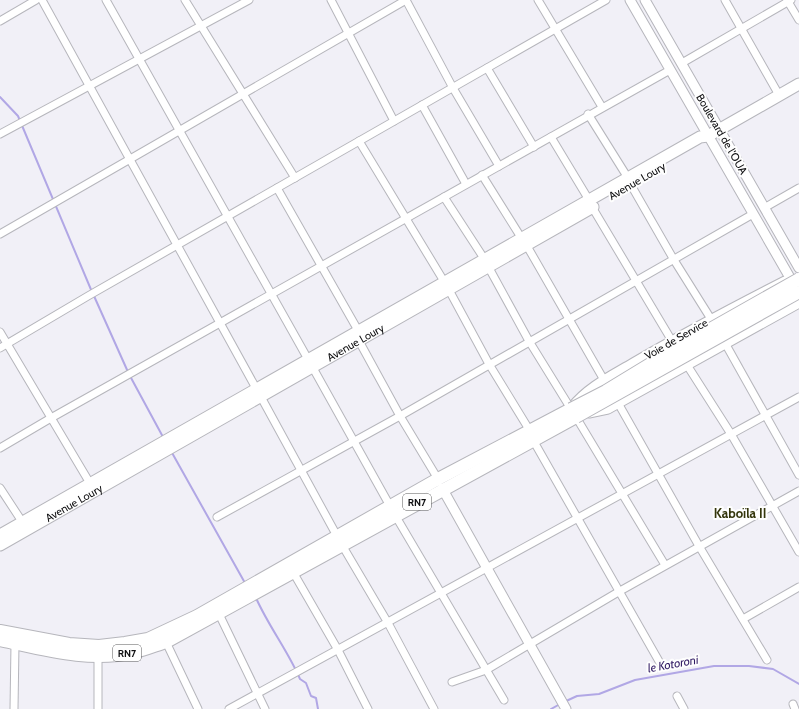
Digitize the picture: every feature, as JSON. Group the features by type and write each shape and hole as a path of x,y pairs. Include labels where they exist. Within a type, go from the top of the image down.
{"highway":[{"name":"RN7","path":"573,413 606,391 792,278"},
{"name":"RN7","path":"0,631 69,644 99,646 125,644 148,639 172,629 242,596 440,484 799,292"},
{"name":"RN7","path":"258,587 294,572 340,540"},
{"name":"RN7","path":"0,640 61,653 98,656 133,653 166,642 219,614 242,596"}],"main road":[{"path":"630,0 753,214 792,278 786,287 787,292 794,301 799,303"},
{"name":"Boulevard de l'OUA","path":"645,0 799,269"},
{"name":"Avenue Loury","path":"0,545 168,445 629,182 705,141 708,136 719,129 799,84"},
{"name":"Voie de Service","path":"573,413 582,395 604,380 711,319 792,278 799,269"},
{"path":"573,413 608,409 799,303"},
{"name":"Avenue Loury","path":"0,536 168,445"},
{"path":"440,484 566,709"}],"street":[{"path":"0,21 36,0"},
{"path":"42,0 219,323 388,623 434,709"},
{"path":"106,0 178,131 393,510 504,700"},
{"path":"185,0 295,178"},
{"path":"0,134 250,0"},
{"path":"331,0 394,121"},
{"path":"0,234 406,0 452,88 499,166"},
{"path":"538,0 602,107"},
{"path":"0,348 97,290 177,246 606,0"},
{"path":"725,0 779,95"},
{"path":"682,63 789,1 799,20"},
{"path":"487,68 534,147"},
{"path":"0,448 120,379 134,373 219,323 534,147 588,114 670,70"},
{"path":"422,105 466,184"},
{"path":"588,114 674,260 711,319"},
{"path":"551,137 672,341"},
{"path":"359,141 447,286 489,364 532,435 660,663"},
{"path":"482,175 524,242 604,380"},
{"path":"277,188 321,266 400,416 440,484"},
{"path":"764,208 799,188"},
{"path":"444,197 487,264 529,341 665,565"},
{"path":"217,517 354,440 400,416 753,214"},
{"path":"0,332 92,485"},
{"path":"725,343 799,475"},
{"path":"687,365 731,434 799,552"},
{"path":"229,709 442,594 486,567 622,494 765,414 799,397"},
{"path":"618,403 699,546 767,660"},
{"path":"0,488 23,523"},
{"path":"452,682 486,670 665,565 799,491"},
{"path":"294,572 338,650 368,709"},
{"path":"743,619 799,587"},
{"path":"219,614 265,709"},
{"path":"166,642 198,709"},
{"path":"14,709 15,644"},
{"path":"98,656 98,709"},
{"path":"677,696 684,709"}],"waterway":[{"path":"0,97 18,116 92,292"},
{"path":"94,296 128,372"},
{"path":"130,376 163,437"},
{"path":"171,451 245,583"},
{"path":"256,598 300,679 306,683 311,696 316,698 318,709"},
{"name":"le Kotoroni","path":"564,702 577,696 599,694 635,680 714,666 749,666 773,669 799,684"},
{"name":"le Kotoroni","path":"551,709 560,704"}],"district":[{"name":"Kaboïla II","path":"740,513"}]}
